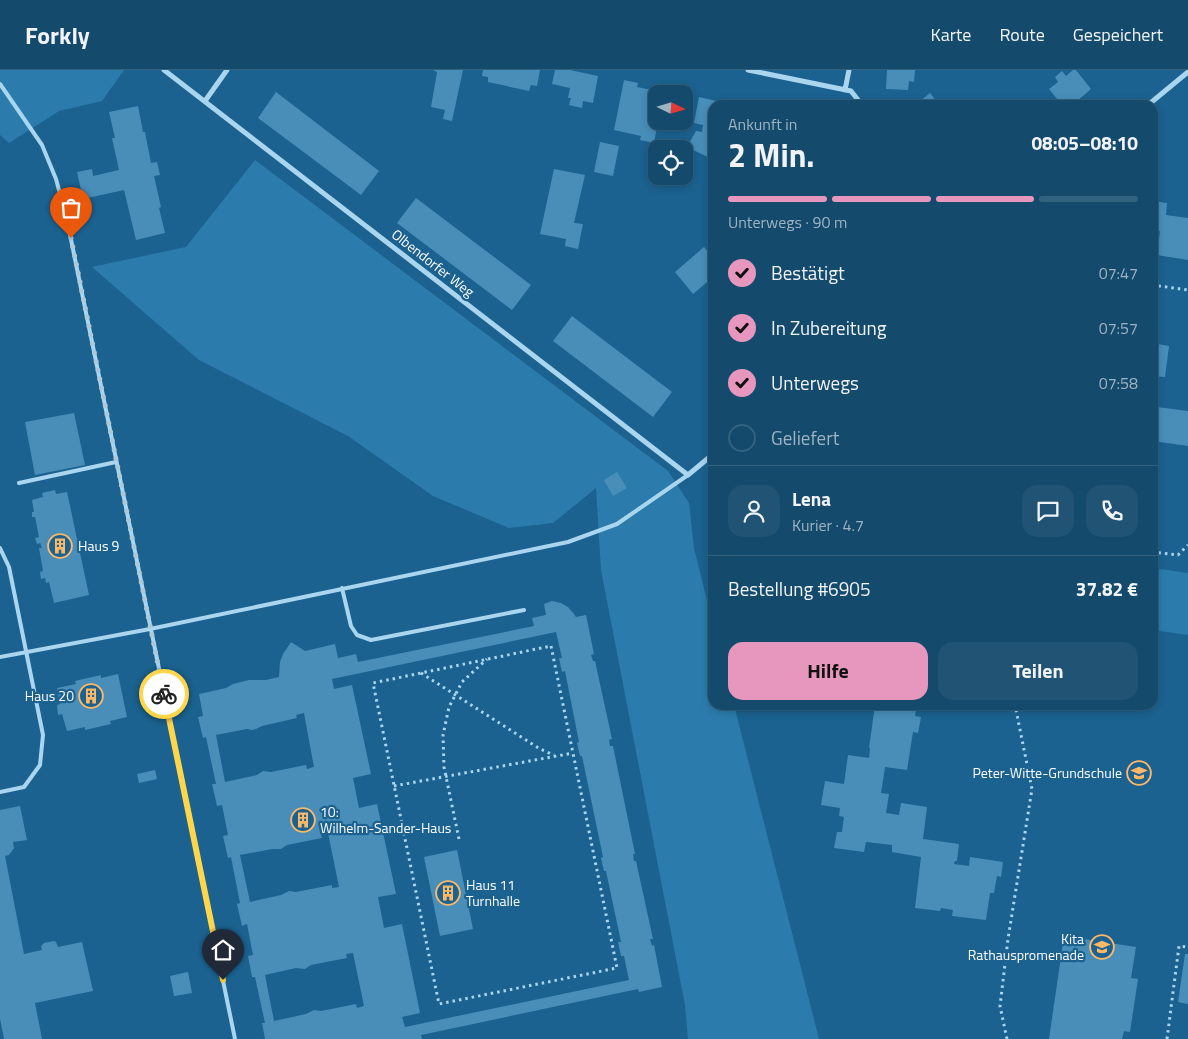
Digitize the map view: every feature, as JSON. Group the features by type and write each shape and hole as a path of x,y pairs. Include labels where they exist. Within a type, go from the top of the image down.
{"street":[{"name":"Olbendorfer Weg","path":"164,70 688,475"},
{"path":"205,101 227,70"},
{"path":"748,70 851,91 858,100"},
{"path":"845,90 849,70"},
{"path":"1154,100 1188,72"},
{"path":"688,475 708,458"}],"lane":[{"path":"0,84 42,145 56,179 67,220 236,1039"},
{"path":"19,483 116,462"},
{"path":"0,657 150,629 568,542 617,524 688,475"},
{"path":"0,548 9,567 43,735 40,765 24,787 0,792"},
{"path":"342,588 351,626 357,635 371,640 524,610"}],"path":[{"path":"1158,285 1188,290"},
{"path":"1158,553 1178,555 1188,545"},
{"path":"551,646 617,968 439,1004 373,682 421,672 551,646"},
{"path":"459,839 444,767 443,735 449,707 462,682 487,659"},
{"path":"421,672 540,749 556,756"},
{"path":"1007,1039 1000,1006 1008,939 1032,789 1016,710"},
{"path":"394,786 573,752"},
{"path":"1167,1039 1179,946 1188,947"}],"shaded area":[{"path":"0,70 124,70 102,101 59,111 9,143 0,135"},
{"path":"255,160 668,471 689,503 694,548 708,605 708,710 735,710 819,1039 688,1039 685,1005 601,570 596,488 553,523 509,528 433,496 348,436 199,360 92,267 186,247"},
{"path":"1158,569 1188,573 1188,635 1158,631"}],"building":[{"path":"433,70 463,70 452,121 443,119 445,110 431,107 437,72"},
{"path":"483,70 540,70 537,86 531,85 529,91 488,82 488,77 482,76"},
{"path":"555,70 570,70 598,76 593,103 583,101 582,108 569,105 571,98 568,98 570,88 552,84"},
{"path":"887,70 915,70 914,82 909,81 908,90 886,89"},
{"path":"1073,70 1076,70 1091,89 1078,100 1058,100 1049,89 1058,82 1055,77 1062,71 1066,76"},
{"path":"624,80 638,83 637,87 648,89 648,130 656,130 655,140 648,140 648,142 640,140 641,136 614,130"},
{"path":"276,92 379,171 361,195 258,118"},
{"path":"930,93 935,100 921,100"},
{"path":"699,97 712,100 708,100 708,157 693,150 693,140 691,140 696,131 702,132 703,125 694,123"},
{"path":"138,106 151,163 157,162 160,175 154,176 165,233 136,240 124,190 83,199 77,172 92,169 93,176 119,170 109,112"},
{"path":"600,142 619,146 613,176 594,172"},
{"path":"554,169 585,175 574,223 583,224 578,249 565,246 566,239 540,234"},
{"path":"416,198 531,285 512,310 397,223"},
{"path":"1158,202 1167,203 1166,215 1188,218 1188,260 1158,255 1160,231 1158,231"},
{"path":"704,247 708,252 708,281 693,294 675,272"},
{"path":"572,316 672,392 653,417 553,341"},
{"path":"1158,344 1169,346 1165,377 1158,376"},
{"path":"1158,407 1188,411 1188,446 1158,442"},
{"path":"74,413 85,465 35,475 25,422"},
{"path":"617,472 627,488 613,496 604,480"},
{"name":"Haus 9","path":"55,490 56,494 67,492 89,595 54,603 49,582 46,583 45,578 41,579 40,572 43,571 39,548 42,548 40,543 37,544 35,538 39,537 35,517 32,517 32,512 34,512 32,500 43,497 42,493"},
{"name":"10: Wilhelm-Sander-Haus","path":"552,601 561,603 568,607 576,617 586,615 594,654 591,655 593,661 595,661 612,739 609,740 610,746 613,746 635,854 633,854 634,861 636,861 653,939 650,939 652,946 654,945 662,987 639,992 638,989 421,1035 422,1039 265,1039 262,1023 265,1023 255,977 252,977 248,956 253,955 247,924 242,926 237,904 240,903 231,857 228,858 223,836 228,835 222,805 217,806 212,784 216,784 206,737 203,738 198,717 203,716 199,694 226,688 249,680 266,680 279,677 280,662 291,642 305,651 335,644 338,658 356,654 358,662 534,626 532,618 546,615 544,604","holes":["556,632 562,658 559,658 562,672 565,671 579,742 577,743 580,756 582,756 603,857 601,858 604,871 606,871 621,942 618,942 621,956 624,956 629,980 405,1027 402,1017 420,1013 402,924 384,928 378,897 396,894 377,804 359,808 353,778 371,774 352,685 334,689 332,679","304,713 314,767 307,769 306,765 271,772 263,771 257,775 225,782 216,735 247,729 252,730 297,718 296,715","328,833 339,887 332,888 332,885 296,892 289,891 281,895 250,902 240,855 281,849 287,845 322,838 321,834","353,953 364,1006 357,1008 356,1004 321,1011 314,1010 306,1014 274,1021 265,975 296,968 305,969 311,965 347,958 346,954"]},
{"name":"Haus 20","path":"118,674 127,717 110,721 111,724 85,730 85,727 67,731 62,714 58,715 57,705 60,704 57,688 76,684 75,681 101,675 101,678"},
{"path":"874,710 916,710 915,716 921,717 918,733 913,732 907,770 885,767 881,793 889,794 886,813 899,815 901,803 927,807 923,839 959,844 957,861 954,864 969,866 970,857 1003,862 1001,877 997,876 994,893 990,893 986,920 952,916 953,910 941,908 940,911 915,908 921,857 892,852 892,845 866,842 864,852 834,848 837,832 842,832 844,817 839,816 840,808 821,805 825,781 844,784 848,755 869,758"},
{"path":"155,770 157,779 139,783 137,774"},
{"path":"20,806 27,840 13,842 14,848 9,855 5,856 24,954 42,950 41,946 44,943 54,941 58,947 82,942 93,991 35,1003 42,1039 4,1039 0,1019 0,810"},
{"name":"Haus 11 Turnhalle","path":"457,850 473,929 440,936 424,857"},
{"path":"1064,936 1136,947 1131,978 1138,979 1130,1032 1124,1031 1122,1039 1049,1039"},
{"path":"1185,954 1188,954 1188,1004 1178,1002"},
{"path":"188,972 192,993 174,996 170,976"}],"way so far":[{"path":"71,238 164,694"}],"place":[{"name":"Haus 9","path":"60,546"},
{"name":"Haus 20","path":"91,696"},
{"name":"Peter-Witte-Grundschule","path":"1139,773"},
{"name":"10: Wilhelm-Sander-Haus","path":"303,820"},
{"name":"Haus 11 Turnhalle","path":"448,893"},
{"name":"Kita Rathauspromenade","path":"1102,947"}],"route":[{"path":"164,694 223,980"}]}
